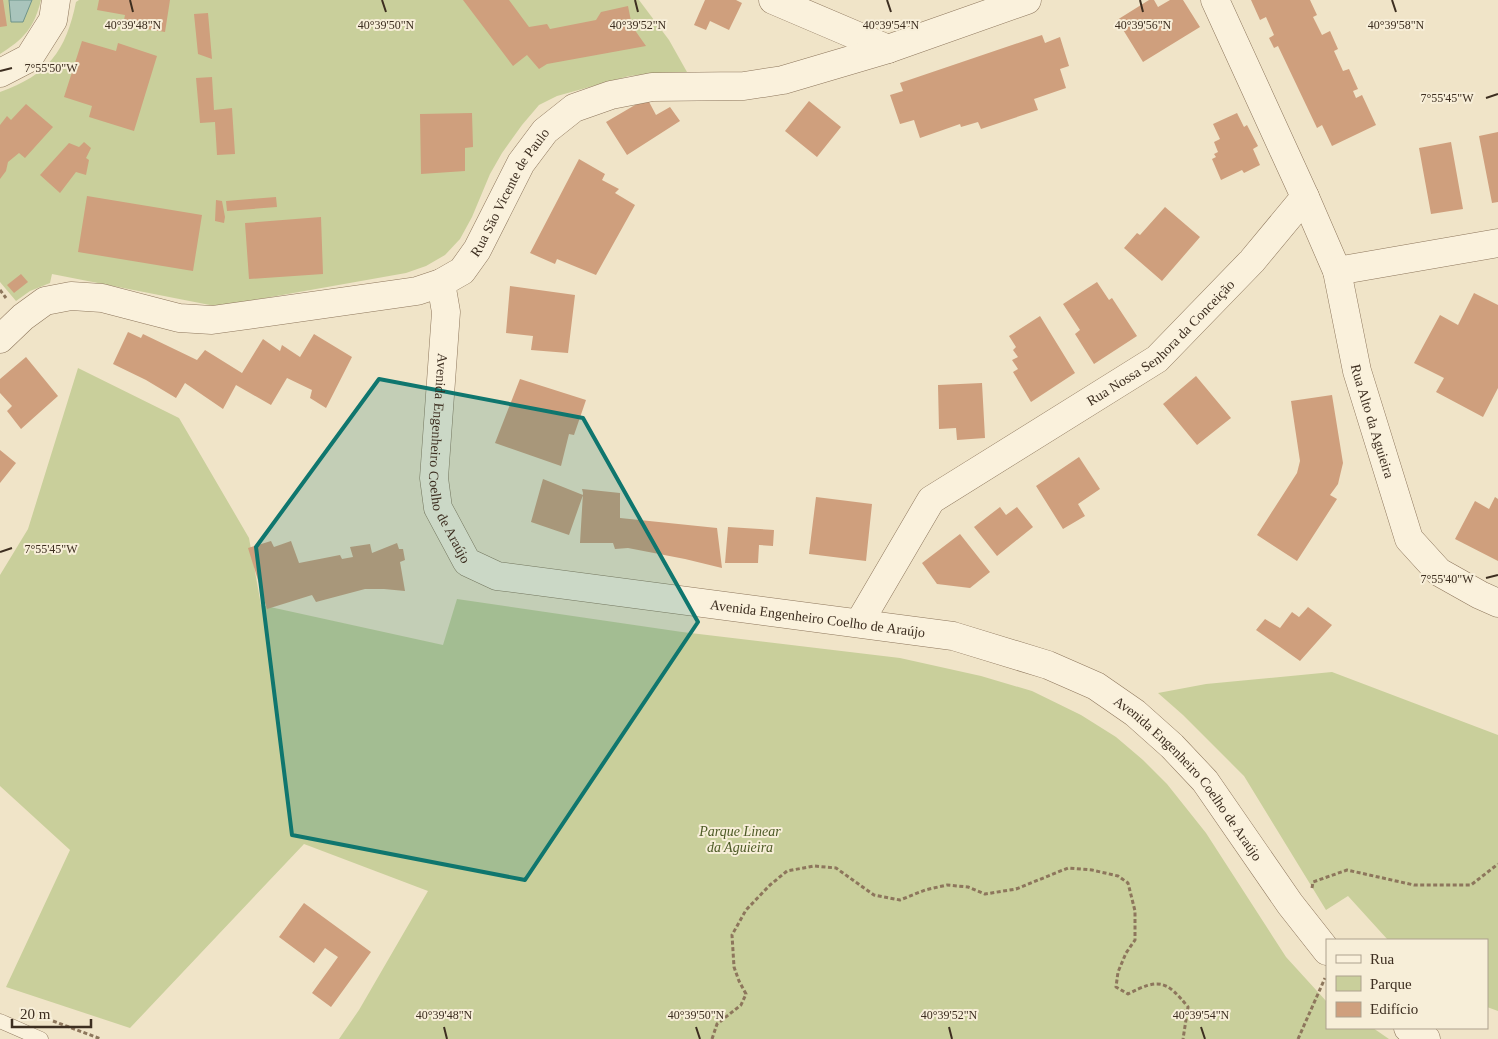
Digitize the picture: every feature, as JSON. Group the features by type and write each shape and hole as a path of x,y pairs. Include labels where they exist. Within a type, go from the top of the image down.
{"street":[{"path":"0,73 29,58 53,20 56,0"},
{"path":"773,0 888,49"},
{"name":"Rua São Vicente de Paulo","path":"0,339 23,317 46,301 71,296 102,298 179,318 212,320 417,290 441,283 462,271 478,250 522,163 545,131 574,108 612,95 652,87 744,86 783,80 888,49 1027,0"},
{"path":"1215,0 1305,197"},
{"name":"Rua Alto da Aguieira","path":"1305,197 1337,270 1357,371 1409,539 1439,572 1480,596 1498,603"},
{"name":"Rua Nossa Senhora da Conceição","path":"859,623 931,500 1157,359 1252,261 1305,197"},
{"path":"1337,270 1498,243"},
{"name":"Avenida Engenheiro Coelho de Araújo","path":"441,283 446,312 434,478 438,508 467,562 497,576 952,636 1048,665 1096,686 1136,713 1172,746 1205,781 1319,941"},
{"path":"1410,1029 1426,1039"}],"lane":[{"path":"0,1021 41,1039"}],"path":[{"path":"1319,941 1313,882 1348,870 1414,885 1471,885 1498,864"},
{"path":"712,1039 717,1024 741,1005 746,994 734,967 732,935 746,910 770,885 787,871 814,866 836,868 874,894 900,900 925,890 947,885 968,887 985,894 1016,889 1068,868 1092,870 1118,876 1128,883 1135,911 1135,940 1126,953 1118,972 1116,987 1128,994 1144,986 1156,983 1174,990 1188,1007 1184,1039"},
{"path":"1298,1039 1326,976"}],"highlighted area":[{"path":"379,379 583,418 698,622 525,880 292,835 256,547"}],"green space":[{"path":"0,0 41,0 35,18 27,32 16,43 0,54"},
{"path":"79,0 639,0 669,40 687,72 629,76 557,96 539,105 502,153 490,174 472,217 460,239 445,255 426,266 406,273 215,306 52,274 50,283 30,291 16,301 0,282 0,92 31,78 52,59 67,34 76,2"},
{"name":"Parque Linear da Aguieira","path":"78,368 179,418 249,538 261,605 443,645 457,599 682,632 900,658 981,676 1032,691 1081,715 1116,737 1167,784 1206,833 1286,957 1326,1001 1326,1029 1374,1029 1389,1039 339,1039 359,1010 428,891 304,844 130,1028 6,987 70,850 0,786 0,575 28,529"},
{"path":"1332,672 1498,735 1498,1011 1488,1007 1488,939 1387,939 1348,896 1326,910 1244,776 1183,715 1158,693 1206,684"}],"water":[{"path":"9,0 32,0 23,22 11,22"}],"building":[{"path":"0,0 3,0 7,26 0,27"},
{"path":"99,0 170,0 165,32 123,25 125,15 97,10"},
{"path":"463,0 509,0 529,27 547,24 550,29 596,20 601,12 628,6 632,26 646,46 547,64 539,69 527,55 513,66"},
{"path":"705,0 736,0 742,3 729,30 710,21 706,30 694,25"},
{"path":"1149,0 1154,0 1158,7 1170,0 1183,0 1200,27 1143,62 1117,20"},
{"path":"1251,0 1310,0 1317,15 1313,17 1322,35 1330,31 1338,49 1334,51 1343,71 1349,69 1358,89 1353,91 1356,98 1362,95 1376,125 1332,146 1322,125 1317,128 1278,46 1274,48 1269,38 1274,35 1266,17 1260,20"},
{"path":"208,13 212,59 198,54 194,14"},
{"path":"1042,35 1045,43 1060,37 1069,66 1060,69 1066,88 1034,99 1038,110 981,129 978,122 961,127 960,124 920,138 914,120 900,124 890,95 903,91 900,83"},
{"path":"82,41 116,51 118,43 157,56 134,131 89,117 92,106 64,97"},
{"path":"212,77 214,110 232,108 235,154 217,155 215,122 200,123 196,78"},
{"path":"647,98 656,115 670,107 680,121 627,155 606,122"},
{"path":"809,101 841,127 817,157 785,131"},
{"path":"26,104 53,127 25,158 19,153 8,162 6,171 0,179 0,125 7,116 11,120"},
{"path":"472,113 473,147 465,148 465,171 421,174 420,114"},
{"path":"1237,113 1244,127 1247,125 1258,146 1253,149 1260,165 1244,173 1242,170 1221,180 1212,159 1216,157 1214,154 1218,152 1214,142 1220,139 1213,124"},
{"path":"1498,132 1498,202 1492,203 1479,136"},
{"path":"84,142 91,148 86,158 89,160 86,175 76,172 60,193 40,175 69,143 79,147"},
{"path":"1451,142 1463,209 1431,214 1419,148"},
{"path":"579,159 605,174 602,180 619,189 615,193 635,205 596,275 557,259 555,264 530,253"},
{"path":"87,196 202,215 193,271 78,252"},
{"path":"276,197 277,207 227,211 226,201"},
{"path":"216,200 222,201 225,217 224,223 215,221"},
{"path":"1165,207 1200,237 1162,281 1124,248 1137,233 1140,235"},
{"path":"321,217 323,274 249,279 245,223"},
{"path":"21,274 28,282 14,293 7,285"},
{"path":"1097,282 1109,300 1112,298 1137,336 1094,364 1075,334 1080,330 1063,304"},
{"path":"510,286 575,295 568,353 531,350 533,336 506,333"},
{"path":"1474,293 1498,305 1498,388 1483,417 1436,392 1444,378 1414,363 1440,315 1458,325"},
{"path":"1040,316 1075,373 1031,402 1013,372 1018,369 1012,360 1018,357 1013,350 1016,347 1009,336"},
{"path":"128,332 141,338 143,334 197,360 205,350 242,373 263,339 280,351 282,345 300,357 314,334 352,357 326,408 310,398 312,390 287,378 271,405 236,385 223,409 185,383 176,398 146,380 113,364"},
{"path":"26,357 58,396 21,429 7,411 12,406 0,393 0,379"},
{"path":"1196,376 1231,418 1197,445 1163,404"},
{"path":"520,379 586,400 574,435 569,434 561,466 495,443"},
{"path":"982,383 985,438 957,440 956,428 939,429 938,385"},
{"path":"1332,395 1343,463 1338,484 1330,495 1337,499 1297,561 1257,535 1297,473 1300,461 1291,401"},
{"path":"0,450 16,463 0,483"},
{"path":"1079,457 1100,489 1078,504 1085,516 1063,529 1036,486"},
{"path":"543,479 583,495 569,535 531,522"},
{"path":"582,489 620,493 620,518 717,528 722,568 628,548 615,549 613,543 580,543"},
{"path":"816,497 872,504 866,561 809,554"},
{"path":"1495,497 1498,499 1498,561 1455,539 1475,501 1489,509"},
{"path":"1000,507 1006,515 1017,507 1033,527 997,556 974,527"},
{"path":"728,527 774,530 773,546 759,545 758,563 725,563"},
{"path":"960,534 990,572 970,588 937,584 922,563"},
{"path":"271,541 274,547 291,541 299,563 340,555 342,559 353,557 350,547 370,544 372,553 397,543 399,549 403,549 405,560 400,562 405,591 365,589 316,602 312,595 267,609 248,548"},
{"path":"1308,607 1332,625 1300,661 1256,630 1265,619 1280,628 1292,612 1299,617"},
{"path":"304,903 371,952 331,1007 312,993 338,957 325,948 314,963 279,937"}]}
